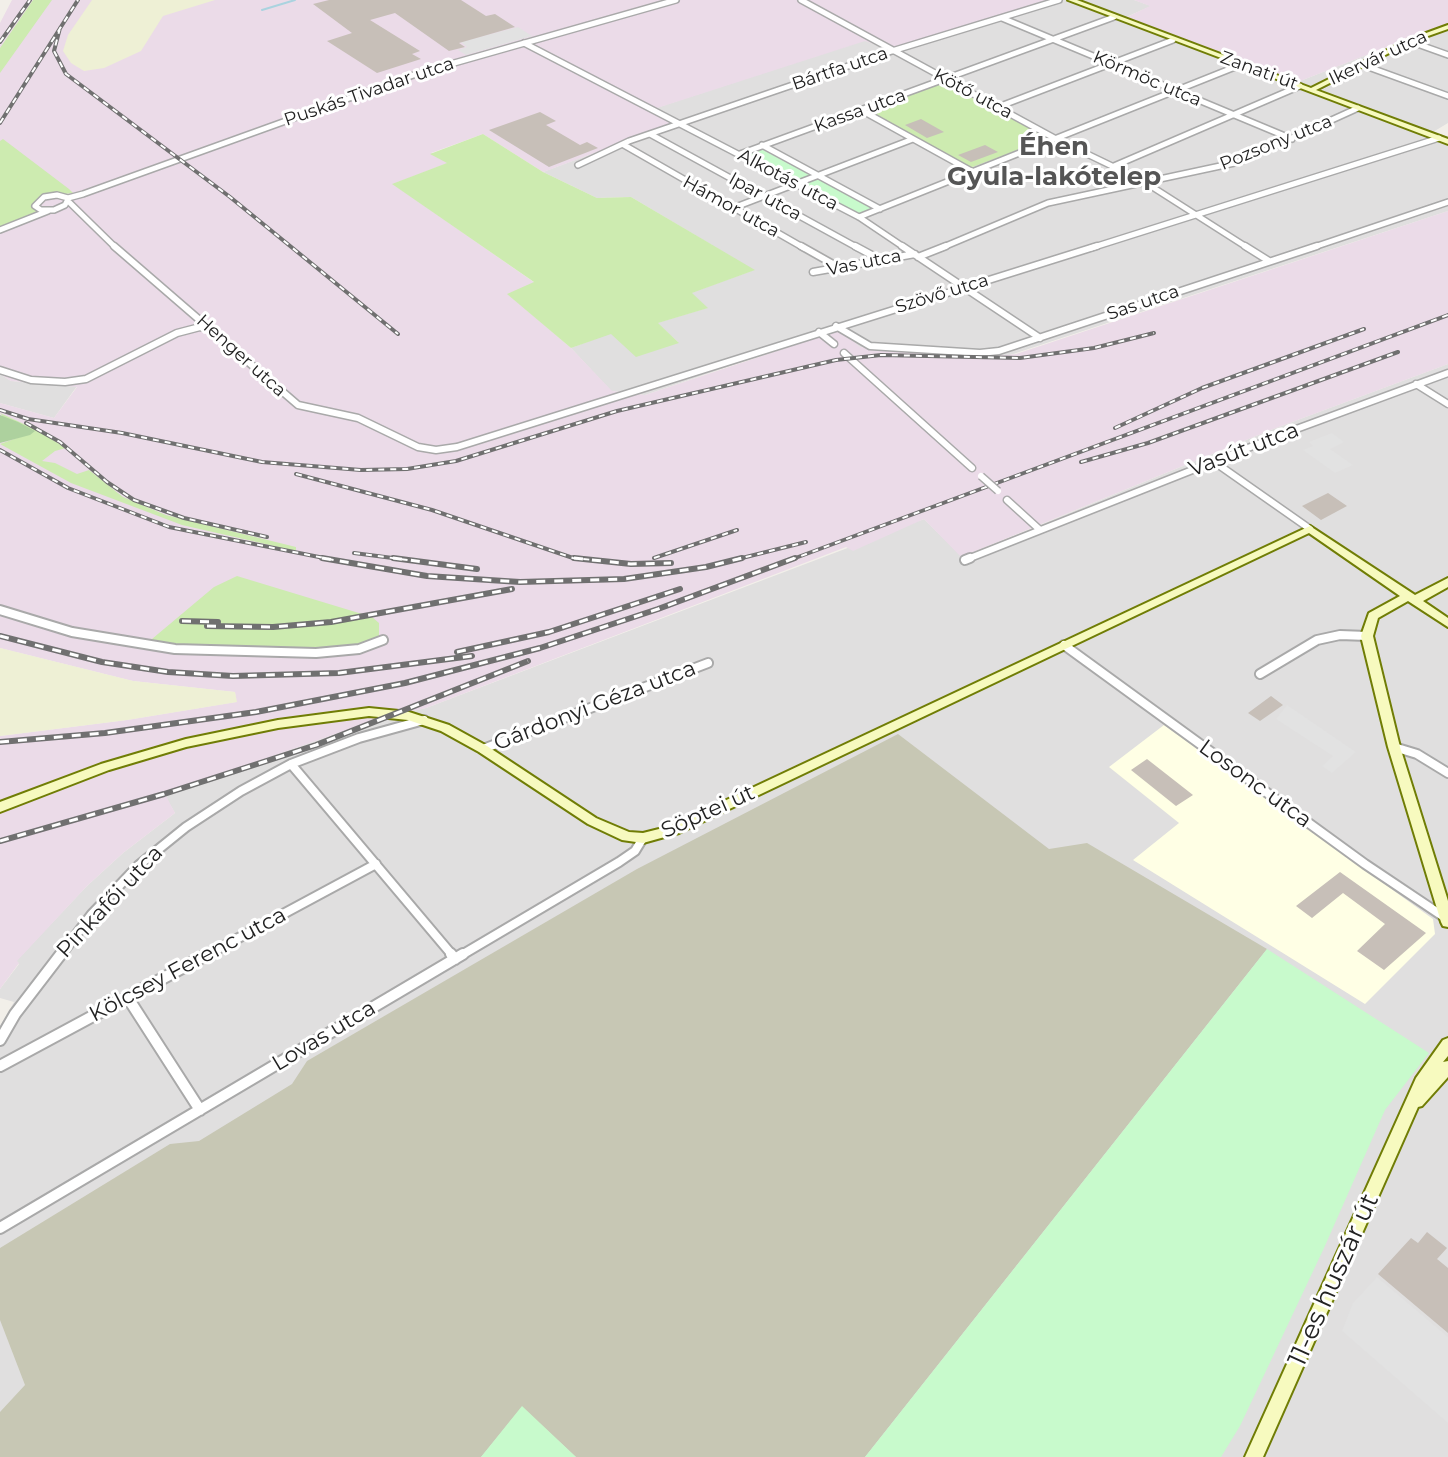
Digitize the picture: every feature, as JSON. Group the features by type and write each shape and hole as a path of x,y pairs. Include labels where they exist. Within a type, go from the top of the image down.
{"street":[{"name":"Puskás Tivadar utca","path":"0,230 68,200 395,80 676,0"},
{"name":"Kötő utca","path":"801,0 1056,139 1143,181 1269,261"},
{"name":"Bártfa utca","path":"578,165 650,134 892,51 1059,0"},
{"name":"Zanati út","path":"1071,0 1440,139"},
{"name":"Kassa utca","path":"740,154 1114,17"},
{"name":"Körmöc utca","path":"1002,18 1292,139"},
{"name":"Ikervár utca","path":"1312,89 1409,41 1448,27"},
{"path":"998,107 1173,40"},
{"path":"1409,41 1448,55"},
{"name":"Alkotás utca","path":"524,43 859,217 1040,338"},
{"path":"1360,64 1448,96"},
{"path":"859,217 1240,65"},
{"path":"1114,166 1300,86"},
{"name":"Pozsony utca","path":"916,255 1048,203 1218,168 1292,139 1358,108"},
{"path":"861,110 973,172"},
{"path":"1440,139 1448,127"},
{"name":"Ipar utca","path":"650,134 881,260"},
{"path":"733,208 913,139"},
{"name":"Szövő utca","path":"445,449 1440,139"},
{"name":"Hámor utca","path":"624,145 840,268"},
{"name":"Alkotás utca","path":"762,145 880,209"},
{"name":"Puskás Tivadar utca","path":"51,210 39,209 35,204 47,196 68,200"},
{"name":"Henger utca","path":"68,200 110,242 298,405 375,424 418,447 445,449"},
{"name":"Sas utca","path":"836,326 870,346 971,353 999,351 1448,202"},
{"name":"Vas utca","path":"813,272 916,255"},
{"path":"0,370 31,380 65,382 86,379 177,333 200,327 211,329"},
{"path":"819,332 834,344"},
{"path":"844,353 972,468"},
{"name":"Vasút utca","path":"965,560 1213,461 1448,373"},
{"path":"1416,384 1448,404"},
{"path":"1213,461 1448,623"},
{"path":"981,476 998,491"},
{"path":"1007,500 1040,530"},
{"name":"Söptei út","path":"0,807 105,767 218,735 348,713 397,714 424,720 483,749 613,833 643,838 674,830 1310,529"},
{"path":"1448,582 1373,616 1367,636 1394,747 1448,921"},
{"path":"0,610 72,632 175,649 316,653 359,649 383,640"},
{"path":"1260,674 1329,636 1367,636"},
{"name":"Losonc utca","path":"1064,645 1448,921"},
{"name":"Gárdonyi Géza utca","path":"483,749 708,663"},
{"name":"Pinkafői utca","path":"0,1040 15,1014 65,946 139,865 212,808 291,764 359,738 424,720"},
{"path":"1394,747 1417,754 1448,773"},
{"path":"291,764 455,959"},
{"name":"Lovas utca","path":"0,1228 619,862 635,851 643,838"},
{"name":"Kölcsey Ferenc utca","path":"0,1066 376,864"},
{"path":"128,998 200,1110"},
{"name":"11-es huszár út","path":"1421,1097 1421,1083 1448,1044"},
{"name":"11-es huszár út","path":"1254,1457 1421,1097 1448,1067"},
{"path":"1421,1097 1448,1078"}],"shaded area":[{"path":"12,0 1055,0 892,50 865,41 651,110 673,124 543,172 483,134 431,153 448,163 393,184 535,283 508,294 571,348 612,391 645,395 840,330 860,347 984,357 1016,354 1448,211 1448,364 1268,431 961,557 924,519 853,551 846,547 426,708 378,719 165,794 175,813 123,853 87,886 17,961 19,963 0,989 0,736 236,702 235,692 133,681 0,648 0,403 54,418 77,387 11,381 0,374 0,23"},
{"path":"92,0 215,0 163,16 141,51 104,68 84,71 71,63 63,51 68,35"},
{"path":"1055,0 1134,0 1151,6 1124,18 1295,83 1448,23 1448,123 1428,135 1448,142 1448,211 1010,355 968,356 860,347 836,330 645,395 611,391 571,348 611,333 678,342 657,323 707,308 691,293 754,270 631,197 597,198 543,172 672,124 650,110 865,40 892,50"},
{"path":"1134,0 1448,0 1448,23 1295,83 1123,19 1150,6"},
{"path":"518,27 532,36 466,55 458,50 467,47 461,42"},
{"path":"1448,364 1448,1457 0,1457 0,1026 14,1002 0,998 0,989 19,964 16,961 87,886 123,853 175,813 164,794 378,719 426,708 924,519 962,557 1268,431"},
{"path":"0,374 11,381 77,386 54,418 0,403"},
{"path":"1332,433 1344,442 1330,449 1353,465 1335,473 1303,450 1313,446 1309,442"},
{"path":"0,648 133,681 235,692 237,702 0,736"},
{"path":"1287,705 1356,752 1332,773 1322,766 1333,756 1276,719"},
{"path":"1164,725 1433,919 1435,934 1365,1004 1133,860 1179,823 1109,767"},
{"path":"898,734 1049,849 1087,843 1267,949 865,1457 576,1457 522,1407 481,1457 0,1457 0,1412 25,1385 0,1320 0,1248 170,1144 199,1141 292,1084 307,1061 637,869"},
{"path":"1377,1277 1448,1337 1448,1423 1342,1331 1353,1303"}],"green space":[{"path":"33,0 52,0 0,73 0,48"},
{"path":"944,83 1049,138 970,168 867,110"},
{"path":"483,134 543,172 597,198 631,197 755,270 692,293 708,308 658,323 679,343 636,357 611,334 571,348 507,294 534,282 392,184 447,163 430,154"},
{"path":"3,139 73,193 41,197 32,205 37,213 0,228 0,141"},
{"path":"761,149 875,209 860,215 746,155"},
{"path":"0,413 66,448 55,451 42,461 55,463 77,474 89,470 123,497 166,515 296,547 296,551 182,525 71,483 0,444 20,437"},
{"path":"0,415 18,422 35,431 0,443"},
{"path":"237,576 372,617 379,623 379,636 352,647 298,650 185,647 155,643 152,639 214,587"},
{"path":"1267,949 1429,1053 1385,1110 1240,1426 1221,1457 865,1457"},
{"path":"522,1406 576,1457 481,1457"}],"building":[{"path":"329,0 461,0 486,16 495,14 515,27 459,43 465,47 449,51 395,13 370,20 420,51 412,54 421,59 377,73 327,41 352,33 313,4"},
{"path":"540,112 556,121 546,125 580,145 587,142 598,148 549,167 489,130"},
{"path":"921,119 944,132 927,138 905,125"},
{"path":"985,145 998,152 971,162 958,155"},
{"path":"1328,493 1347,506 1321,520 1302,506"},
{"path":"1271,696 1283,705 1260,721 1248,713"},
{"path":"1147,759 1193,795 1176,806 1131,770"},
{"path":"1340,872 1426,933 1384,970 1357,951 1385,924 1343,893 1312,918 1296,906"},
{"path":"1427,1232 1447,1248 1437,1259 1448,1268 1448,1333 1378,1274 1411,1238 1418,1243"}],"waterway":[{"path":"262,10 295,0"}],"railway":[{"path":"0,42 30,0"},
{"path":"60,29 78,0"},
{"path":"0,123 60,29"},
{"path":"60,29 54,51 66,74 230,197 398,334"},
{"path":"790,560 1448,315"},
{"path":"1115,428 1202,388 1364,329"},
{"path":"0,410 28,419 122,433 262,462 361,470 407,469 456,461 617,411 836,360 881,355 1020,358 1094,348 1154,333"},
{"path":"1081,462 1148,443 1398,352"},
{"path":"26,423 60,442 107,482 134,500 184,518 267,537"},
{"path":"0,450 68,488 169,527 334,560"},
{"path":"296,474 432,510 573,558 593,560"},
{"path":"654,558 737,530"},
{"path":"322,558 427,576 520,582 624,579 706,567 806,542"},
{"path":"354,553 408,560"},
{"path":"393,558 477,569"},
{"path":"574,558 593,560"},
{"path":"0,742 105,733 256,712 405,683 540,648 658,609 795,558"},
{"path":"593,560 631,564 671,563"},
{"path":"207,626 273,627 331,622 512,589"},
{"path":"457,652 549,632 680,589"},
{"path":"182,621 218,622"},
{"path":"0,636 102,662 168,672 233,676 339,673 472,656"},
{"path":"0,841 164,794 316,745 528,661"}],"district":[{"name":"Éhen Gyula-lakótelep","path":"1054,162"}]}
